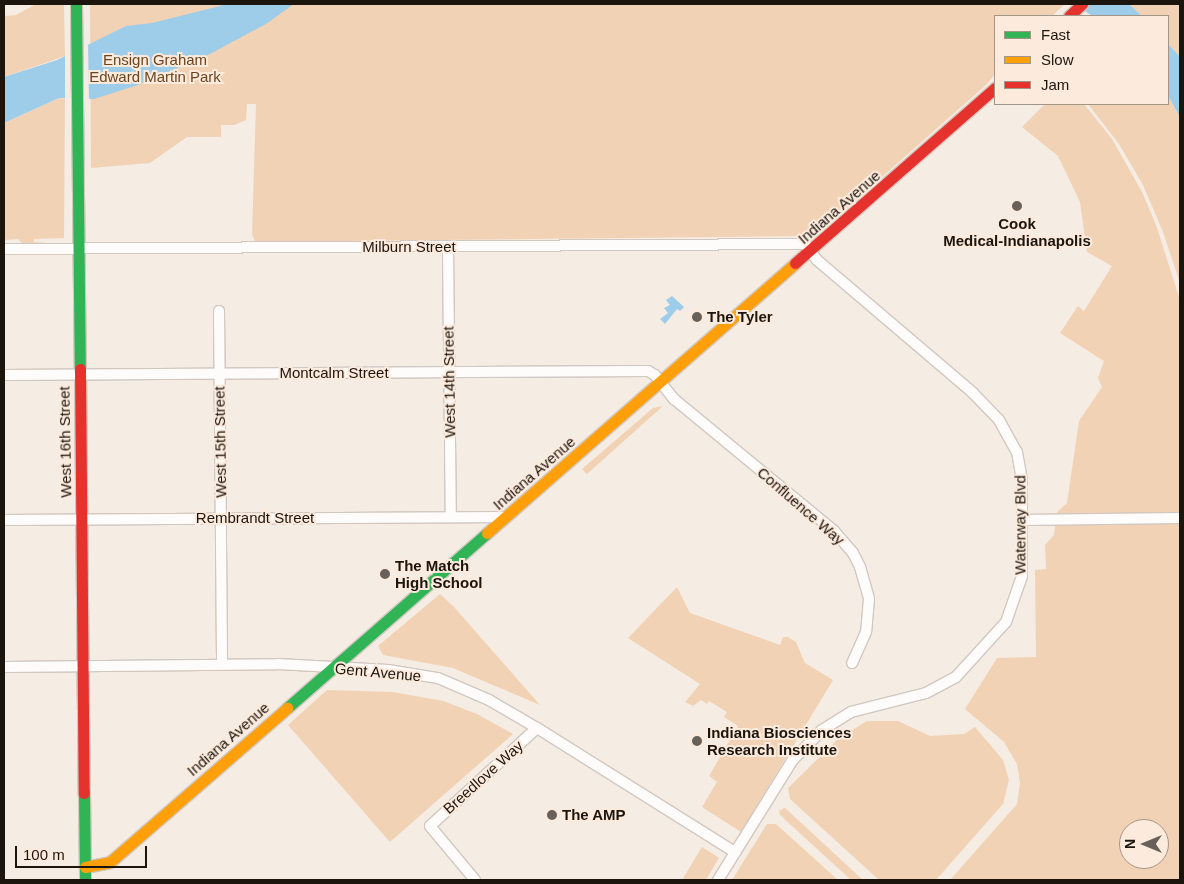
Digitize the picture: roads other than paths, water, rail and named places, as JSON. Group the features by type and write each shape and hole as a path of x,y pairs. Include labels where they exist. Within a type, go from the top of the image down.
{"main road":[{"path":"1070,15 1082,4"},
{"name":"West 16th Street","path":"76,6 85,880"},
{"name":"Indiana Avenue","path":"85,867 110,862 810,252 994,89"}],"street":[{"name":"Milburn Street","path":"4,249 805,244 810,252"},
{"name":"West 14th Street","path":"448,247 451,517"},
{"name":"Waterway Blvd","path":"718,880 792,761 822,730 851,712 926,693 956,677 985,648 1006,622 1022,576 1022,481 1017,452 999,420 973,393 810,252"},
{"name":"West 15th Street","path":"219,311 222,664"},
{"name":"Montcalm Street","path":"4,375 648,371 661,382"},
{"name":"Confluence Way","path":"661,382 674,399 834,531 852,553 867,586 869,605 866,632 852,663"},
{"name":"Rembrandt Street","path":"4,520 507,516"},
{"path":"1022,520 1180,518"},
{"name":"Gent Avenue","path":"4,667 222,664 405,672 438,678 489,700 537,728 735,852"},
{"name":"Breedlove Way","path":"475,880 430,826 537,728"}],"water":[{"path":"228,4 294,4 266,24 210,54 138,85 94,99 59,98 4,123 4,77 57,60 126,26 152,23"},
{"path":"1075,4 1129,4 1141,15 1091,15"},
{"path":"1169,45 1180,57 1180,117 1169,98"},
{"path":"672,296 684,307 680,311 677,309 665,324 660,319 668,313 664,308 670,305 666,300"}],"place":[{"name":"Cook Medical-Indianapolis","path":"1017,206"},
{"name":"The Tyler","path":"697,317"},
{"name":"The Match High School","path":"385,574"},
{"name":"Indiana Biosciences Research Institute","path":"697,741"},
{"name":"The AMP","path":"552,815"}],"park label":[{"name":"Ensign Graham Edward Martin Park","path":"155,68"}]}
